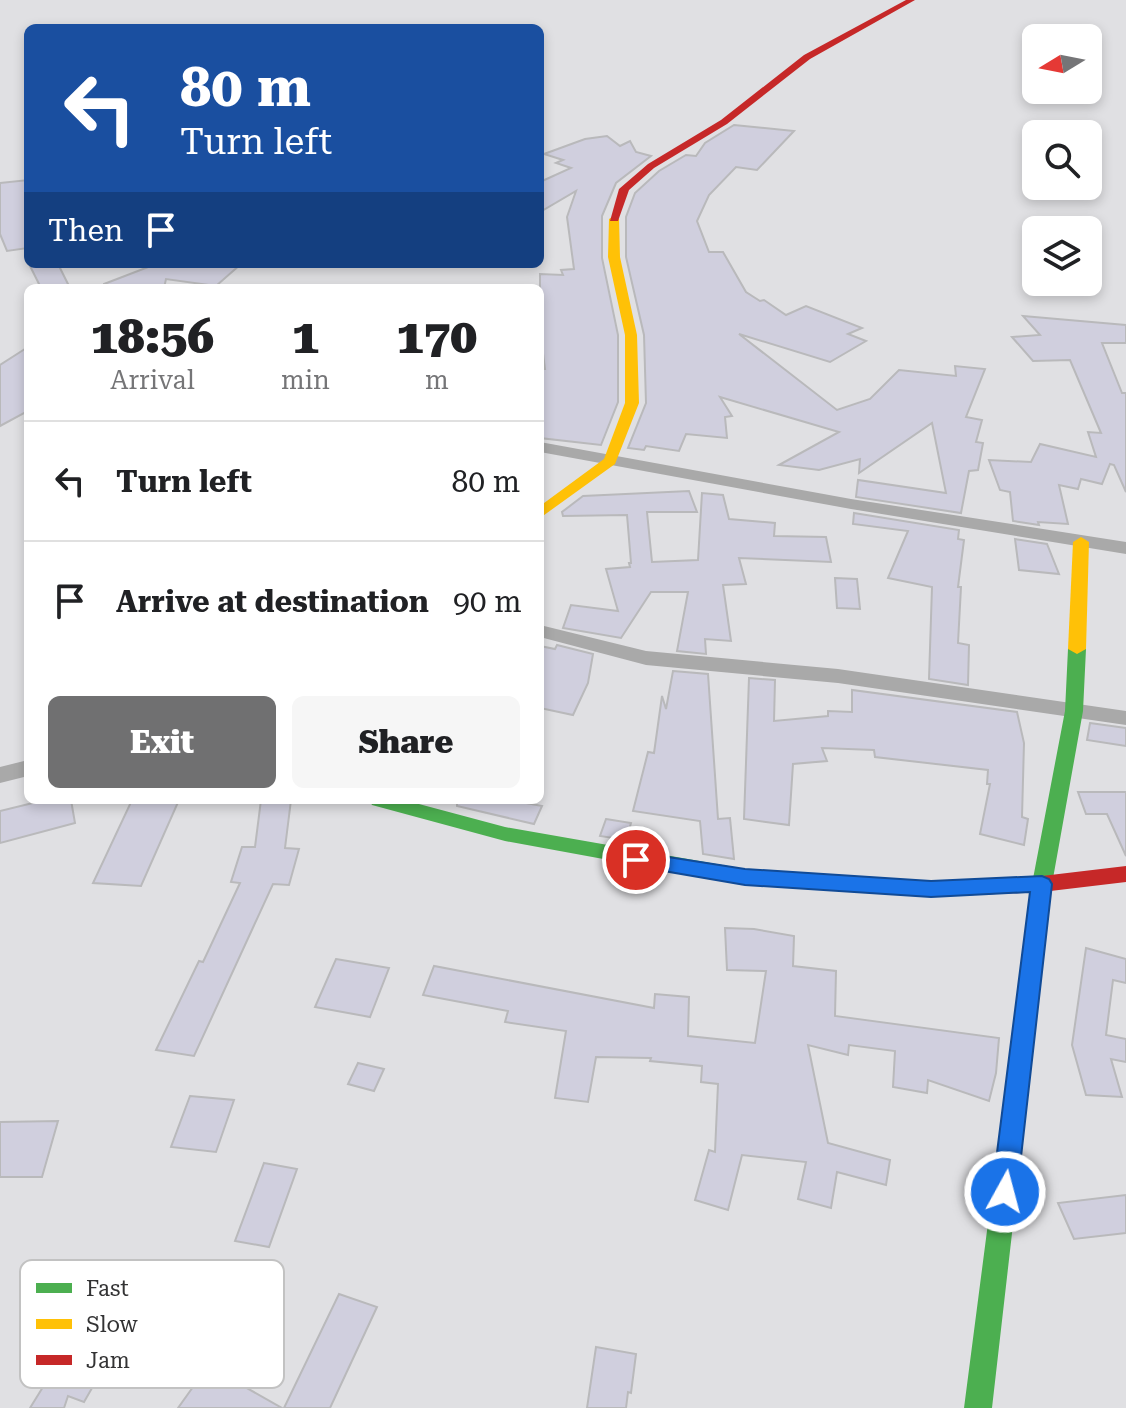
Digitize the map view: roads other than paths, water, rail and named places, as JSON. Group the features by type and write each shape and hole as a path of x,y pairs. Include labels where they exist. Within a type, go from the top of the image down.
{"street":[{"path":"544,510 610,461 632,403 631,335 614,257 614,216 624,189 651,166 724,122 807,57 911,0"},
{"path":"544,448 1126,548"},
{"path":"978,1408 1042,884 1074,711 1081,542"},
{"path":"544,632 646,658 838,676 1126,718"},
{"path":"0,775 24,769"},
{"path":"394,804 505,834 745,877 931,889 1042,884 1126,874"}]}
